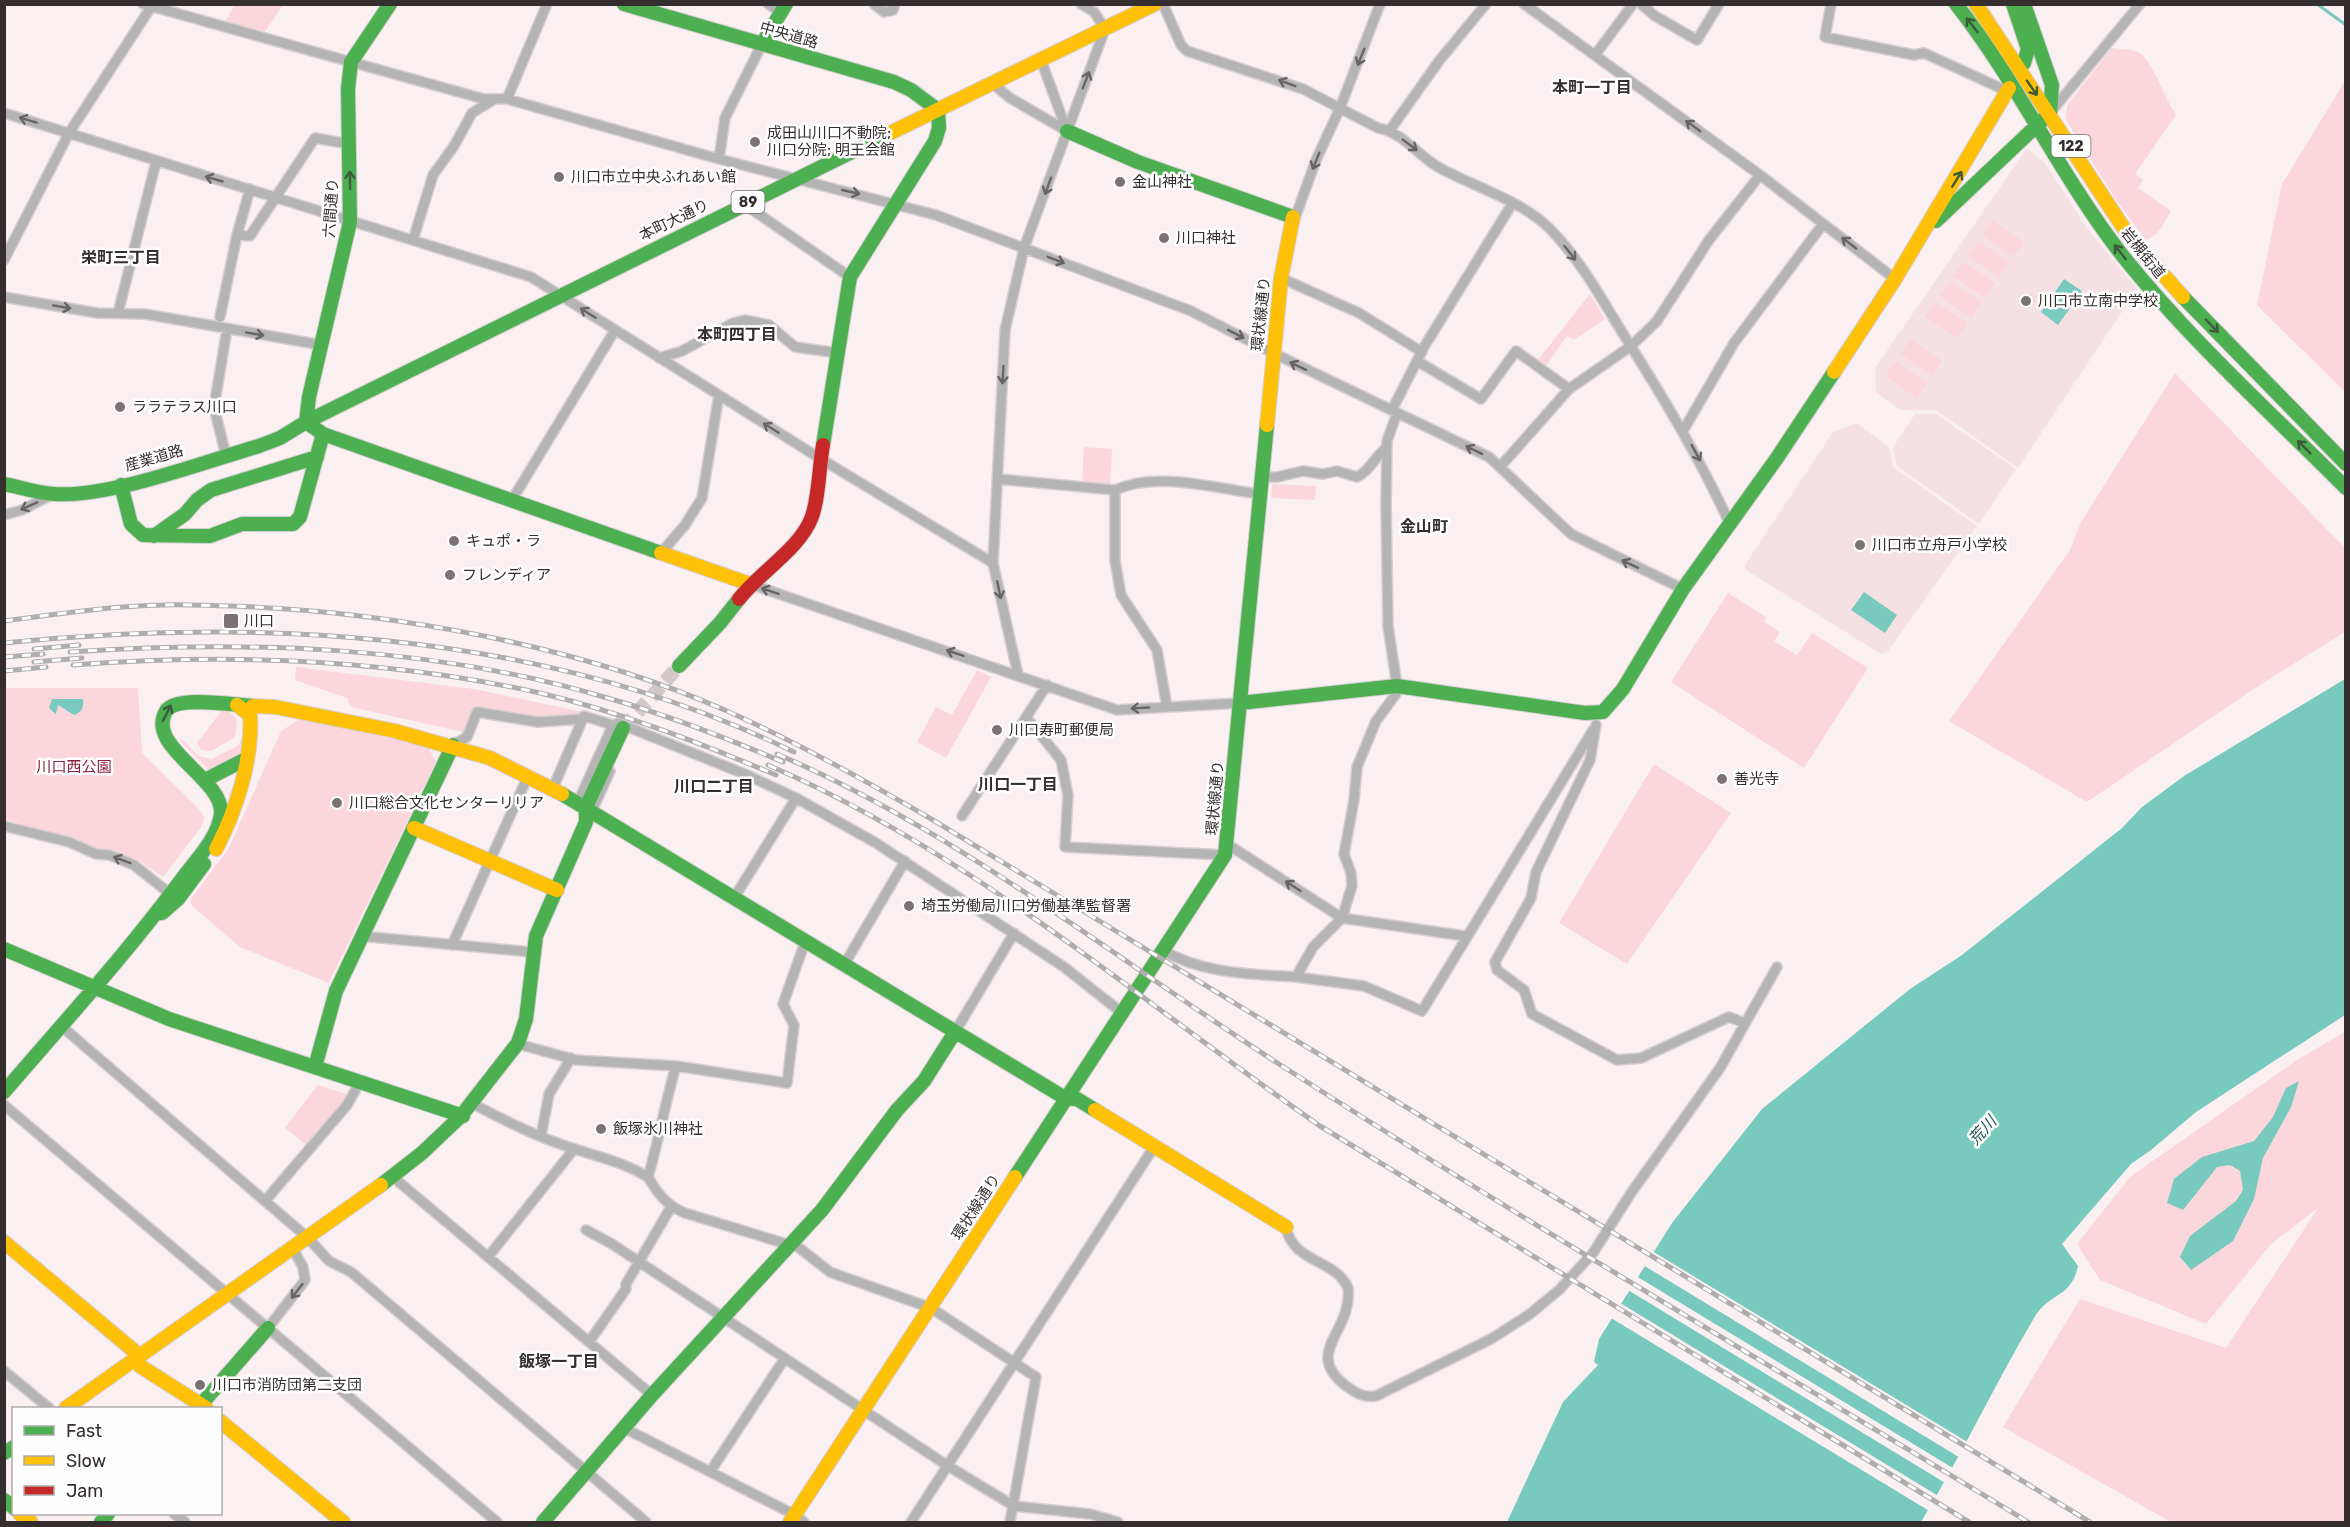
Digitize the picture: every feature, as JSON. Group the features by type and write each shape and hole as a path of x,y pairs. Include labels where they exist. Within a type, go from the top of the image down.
{"main road":[{"name":"六間通り","path":"306,422 309,397 350,222 348,89 351,62 390,4"},
{"name":"中央道路","path":"624,4 894,82 912,90 938,110"},
{"name":"本町大通り","path":"306,422 559,295 1155,4"},
{"name":"岩槻街道","path":"1956,4 1979,34 2094,217 2157,297 2346,489"},
{"name":"岩槻街道","path":"1976,4 2050,113 2108,207 2171,284 2346,464"},
{"path":"2013,4 2028,49 2024,63"},
{"path":"1927,229 2050,113 2052,85 2024,4"},
{"path":"762,44 784,9"},
{"path":"1240,703 1397,686 1585,713 1603,712 1623,689 1683,589 1777,458 1895,279 1927,229 2008,89"},
{"path":"679,666 720,623 750,584 797,540 808,525 814,507 850,277 935,141 939,128 938,110"},
{"path":"1066,131 1138,162 1295,218"},
{"name":"環状線通り","path":"796,1520 864,1410 1226,849 1281,278 1295,218"},
{"path":"306,422 323,434 750,584"},
{"name":"産業道路","path":"4,484 53,494 79,493 121,485 273,441 306,422"},
{"path":"121,485 133,529 143,535 210,536 242,524 293,524 300,517 323,434"},
{"path":"154,536 185,514 197,500 211,490 317,457"},
{"path":"149,924 169,892 206,848 221,813 218,798 205,780 164,736 163,718 172,703 275,707 453,745 490,758 553,788 1065,1098 1077,1099 1286,1227"},
{"path":"4,1092 149,924 178,899 220,842 236,804 251,720 245,709 237,705"},
{"path":"251,720 279,713 309,714"},
{"path":"67,1407 393,1177 432,1147 473,1104 518,1044 523,1029 532,952 586,822 585,807 623,727"},
{"path":"315,1067 336,991 360,936 453,745"},
{"path":"205,780 244,760"},
{"path":"414,828 557,890"},
{"path":"4,942 26,958"},
{"path":"4,949 170,1018 463,1116"},
{"path":"4,956 26,958"},
{"path":"543,1522 652,1395 822,1210 897,1110 924,1081 955,1032"},
{"path":"4,1242 133,1350 140,1366 202,1407 268,1328"},
{"path":"222,1423 341,1522"}],"street":[{"path":"507,99 547,4"},
{"path":"768,4 784,9"},
{"path":"874,4 889,12 895,4"},
{"path":"1017,675 993,563 1005,330 1024,248 1106,29 1094,12 1081,4"},
{"path":"1163,4 1181,45 1187,51 1265,75 1340,108 1378,128 1390,130 1436,165 1512,204 1547,227 1588,277 1631,346 1683,431 1729,522"},
{"name":"環状線通り","path":"1295,218 1316,160 1340,108 1380,4"},
{"path":"1390,130 1439,61 1486,4"},
{"path":"1524,4 1760,175 1895,279"},
{"path":"1595,55 1633,4"},
{"path":"1641,4 1654,16 1697,40 1719,4"},
{"path":"1831,4 1825,37 1914,55 1924,53 2008,89"},
{"path":"2050,113 2140,4"},
{"path":"4,260 69,133 149,5 484,99 507,99 719,159 896,203 936,215 1191,311 1490,457 1571,534 1683,589"},
{"path":"719,159 725,117 762,44"},
{"path":"1041,60 1066,131"},
{"path":"993,84 1010,98 1066,131"},
{"path":"413,240 433,175 454,147 472,113 494,99"},
{"path":"4,113 531,278 993,563"},
{"path":"237,235 250,236 315,138 350,144"},
{"path":"118,313 156,162"},
{"path":"1500,467 1569,389 1631,346 1657,321 1709,240 1760,175"},
{"path":"220,317 237,235 250,189"},
{"path":"744,204 850,277"},
{"path":"1296,977 1313,947 1342,918 1352,886 1351,873 1344,854 1354,800 1357,767 1376,721 1395,694 1397,686 1388,627 1387,447 1395,412 1422,352 1512,204"},
{"path":"1683,431 1734,343 1823,224"},
{"path":"1281,278 1351,309 1422,352"},
{"path":"4,297 97,313 145,314 322,345"},
{"path":"660,358 682,351 734,322 745,320 769,326 795,347 838,353"},
{"path":"226,456 214,407 227,329"},
{"path":"512,500 615,330"},
{"path":"1417,361 1481,399 1516,351 1569,389"},
{"path":"661,553 686,525 702,498 719,395"},
{"path":"1261,477 1277,477 1303,471 1323,474 1337,471 1357,477 1365,473 1378,453 1387,447"},
{"path":"998,479 1115,490 1125,485 1161,481 1259,494"},
{"path":"1115,490 1115,561 1121,595 1158,650 1167,707"},
{"path":"4,515 22,510 53,494"},
{"path":"750,584 1047,684 1117,710 1240,703"},
{"path":"962,816 1047,684"},
{"path":"453,745 466,737 477,712 538,722 582,719 584,716 623,727 728,767 796,798 905,861 1014,933 1121,1012"},
{"path":"1162,950 1187,964 1231,973 1296,977 1364,986 1422,1011 1603,712"},
{"path":"1026,717 1061,760 1068,795 1065,847 1226,849 1342,918 1466,936"},
{"path":"553,788 582,719"},
{"path":"1596,725 1590,760 1536,872 1531,898 1495,962 1497,970 1524,990 1532,1014 1617,1060 1641,1058 1729,1017 1745,1023"},
{"path":"452,945 528,776"},
{"path":"734,898 796,798"},
{"path":"4,826 69,842 96,854 109,855 134,865 169,892"},
{"path":"844,965 905,861"},
{"path":"955,1032 1014,933"},
{"path":"360,936 532,952"},
{"path":"518,1044 571,1058 676,1066 787,1083 795,1025 783,1004 805,942"},
{"path":"1286,1227 1293,1247 1336,1273 1348,1288 1349,1296 1344,1319 1328,1352 1329,1370 1355,1393 1368,1398 1376,1396 1491,1339 1530,1314 1559,1290 1593,1253 1631,1193 1720,1068 1777,968"},
{"path":"60,1025 308,1238 329,1261 351,1272 646,1522"},
{"path":"541,1136 549,1094 571,1058"},
{"path":"648,1177 659,1141 658,1129 663,1109 676,1066"},
{"path":"265,1201 347,1105 360,1082"},
{"path":"473,1104 574,1149 624,1163 648,1177 659,1196 671,1207 792,1244 830,1272 931,1308 1035,1377 1010,1522"},
{"path":"4,1105 497,1522"},
{"path":"911,1522 1154,1147"},
{"path":"488,1257 574,1149"},
{"path":"393,1177 652,1395"},
{"path":"590,1342 640,1264 671,1207"},
{"path":"586,1230 612,1244 948,1466 1014,1506 1090,1514 1118,1522"},
{"path":"268,1328 305,1281 303,1267 293,1249"},
{"path":"710,1472 785,1358"},
{"path":"4,1371 48,1407"},
{"path":"624,1428 796,1520"}],"shaded area":[{"name":"川口市立南中学校","path":"2027,148 2045,163 2087,228 2137,289 2018,468 1936,410 1901,410 1876,393 1875,368"},
{"path":"1915,414 1936,414 2016,469 1979,524 1897,466 1893,447"},
{"name":"川口市立舟戸小学校","path":"1857,423 1889,447 1893,467 1977,526 1888,651 1881,654 1746,570 1745,565 1833,432"}],"green space":[{"path":"235,5 283,5 264,33 224,23"},
{"path":"2112,48 2134,51 2145,57 2176,115 2135,174 2143,180 2138,188 2171,211 2158,232 2146,240 2116,200 2066,120 2067,105"},
{"path":"2345,81 2345,392 2257,305 2282,184"},
{"path":"1992,220 2024,242 2013,257 1982,235"},
{"path":"1978,241 2009,262 1999,277 1968,256"},
{"path":"1963,262 1995,283 1985,298 1953,276"},
{"path":"1950,281 1982,303 1971,318 1940,296"},
{"path":"1590,294 1605,319 1574,340 1567,336 1546,366 1538,360"},
{"path":"1935,302 1967,323 1957,338 1925,317"},
{"path":"1911,339 1942,361 1932,376 1900,354"},
{"path":"1896,361 1927,383 1917,398 1885,376"},
{"path":"2175,373 2345,548 2345,632 2261,684 2087,802 1949,721 2070,550 2081,522"},
{"path":"1084,447 1112,449 1110,486 1082,484"},
{"path":"1272,484 1316,486 1315,500 1271,498"},
{"path":"1728,593 1766,617 1764,622 1780,632 1774,641 1797,655 1812,633 1868,668 1804,768 1671,682"},
{"path":"296,667 474,689 583,712 581,715 539,717 475,706 463,732 351,707 347,698 295,680"},
{"path":"977,670 991,677 946,758 917,742 936,707 952,715"},
{"name":"川口西公園","path":"5,688 138,688 142,753 198,808 204,817 202,826 163,877 141,862 5,819"},
{"path":"222,710 228,710 237,719 235,737 211,751 201,750 197,743"},
{"path":"302,718 428,747 436,762 329,983 240,947 191,905 191,899 229,848 281,731"},
{"path":"245,727 240,755 210,771 180,741 183,740 198,756 212,759 239,745"},
{"path":"1654,764 1731,813 1627,964 1559,923"},
{"path":"2345,1032 2345,1522 2171,1522 2003,1427 2080,1299 2226,1348 2318,1208 2271,1244 2206,1324 2100,1280 2077,1244 2130,1177 2297,1060"},
{"path":"318,1085 349,1095 308,1146 285,1128"}],"water":[{"path":"2064,279 2082,291 2058,325 2041,312"},
{"path":"1864,592 1897,615 1885,633 1851,610"},
{"name":"荒川","path":"2345,679 2345,1015 2196,1112 2131,1164 2062,1244 2078,1266 2075,1277 2065,1290 2046,1304 2034,1318 1921,1522 1507,1522 1563,1402 1598,1365 1594,1362 1599,1339 1672,1223 1762,1109 1910,989 1962,955 2122,828 2142,807 2184,776"},
{"path":"52,699 83,699 83,707 74,715 58,705 56,714 49,708"},
{"path":"2299,1081 2291,1107 2263,1158 2254,1199 2233,1241 2191,1270 2180,1257 2190,1236 2236,1201 2243,1190 2240,1171 2230,1165 2217,1167 2183,1210 2167,1203 2174,1179 2202,1157 2254,1141 2273,1117 2286,1088"}],"pier":[{"path":"1652,1251 1969,1443 1962,1459 1643,1265"},
{"path":"1636,1276 1956,1470 1947,1484 1628,1290"},
{"path":"1620,1303 1940,1497 1931,1512 1611,1318"}],"waterway":[{"path":"2317,4 2346,25"}],"tunnel":[{"path":"623,728 679,666"}],"railway":[{"path":"4,621 104,609 172,605 292,609 355,615 484,636 548,651 670,688 727,711 829,761 928,817 2090,1522"},
{"path":"4,643 104,635 205,632 307,635 408,643 507,659 605,681 701,712 794,752"},
{"path":"34,649 79,645"},
{"path":"70,652 138,648 272,648 406,657 473,667 539,680 627,704 694,726 783,762"},
{"path":"4,657 43,654"},
{"path":"34,662 82,658"},
{"path":"73,665 190,660 308,662 366,666 482,682 540,693 600,709 689,740 776,775"},
{"path":"4,671 46,667"},
{"path":"777,754 844,785 972,858 1279,1064 1372,1123 2028,1522"},
{"path":"768,765 843,801 915,841 985,885 1320,1126 1969,1522"}],"traffic: fast":[{"path":"306,422 309,397 350,222 348,89 351,62 390,4"},
{"path":"624,4 894,82 911,90 938,110 939,128 935,141 850,277 823,445"},
{"path":"762,44 786,4"},
{"path":"1956,4 1999,65 2079,193 2122,255 2202,346 2346,488"},
{"path":"2013,4 2028,49 2024,63"},
{"path":"1936,221 2050,113 2052,85 2024,4"},
{"path":"1067,131 1138,162 1293,217"},
{"path":"306,422 886,135"},
{"path":"2183,297 2346,464"},
{"path":"1240,703 1397,686 1585,713 1603,712 1623,689 1683,589 1777,458 1834,372"},
{"path":"306,422 323,434 661,553"},
{"path":"4,484 54,494 76,494 129,485 259,446 280,438 306,422"},
{"path":"1015,1177 1225,855 1267,425"},
{"path":"121,485 131,524 143,535 210,536 242,524 293,524 300,517 323,434"},
{"path":"154,536 185,514 197,500 211,490 317,457"},
{"path":"679,666 720,623 739,599"},
{"path":"4,1092 142,931 202,854 216,830 221,813 218,800 210,787 175,750 166,737 162,724 166,711 172,706 193,702 253,706"},
{"path":"381,1185 422,1153 461,1116 518,1043 526,1019 536,936 586,822 586,807 623,728"},
{"path":"315,1067 336,991 453,745"},
{"path":"205,780 244,760"},
{"path":"562,794 1065,1098 1077,1099 1095,1110"},
{"path":"162,913 178,899 204,864"},
{"path":"4,949 169,1019 463,1116"},
{"path":"543,1522 652,1395 822,1210 897,1110 924,1081 955,1032"},
{"path":"199,1407 268,1328"},
{"path":"4,1453 12,1448"},
{"path":"4,1500 12,1506"},
{"path":"101,1522 107,1515"}],"traffic: slow":[{"path":"886,135 1155,4"},
{"path":"1976,4 2129,236 2183,297"},
{"path":"1834,372 1895,279 2009,88"},
{"path":"1267,425 1281,278 1293,217"},
{"path":"661,553 750,584"},
{"path":"216,849 242,784 249,749 250,715 237,705"},
{"path":"253,706 275,707 395,731 490,758 562,794"},
{"path":"414,828 557,890"},
{"path":"1095,1110 1286,1227"},
{"path":"790,1522 1015,1177"},
{"path":"67,1407 381,1185"},
{"path":"4,1242 133,1350 140,1366 204,1407"},
{"path":"222,1423 343,1522"},
{"path":"21,1515 31,1522"}],"traffic: jam":[{"path":"739,599 788,551 805,530 816,502 823,445"}],"place":[{"name":"成田山川口不動院; 川口分院; 明王会館","path":"755,142"},
{"name":"川口市立中央ふれあい館","path":"559,177"},
{"name":"金山神社","path":"1120,182"},
{"name":"川口神社","path":"1164,238"},
{"name":"川口市立南中学校","path":"2026,301"},
{"name":"ララテラス川口","path":"120,407"},
{"name":"キュポ・ラ","path":"454,541"},
{"name":"川口市立舟戸小学校","path":"1860,545"},
{"name":"フレンディア","path":"450,575"},
{"name":"川口","path":"231,621"},
{"name":"川口寿町郵便局","path":"997,730"},
{"name":"善光寺","path":"1722,779"},
{"name":"川口総合文化センターリリア","path":"337,803"},
{"name":"埼玉労働局川口労働基準監督署","path":"909,906"},
{"name":"飯塚氷川神社","path":"601,1129"},
{"name":"川口市消防団第二支団","path":"200,1385"}],"district":[{"name":"本町一丁目","path":"1592,87"},
{"name":"栄町三丁目","path":"121,257"},
{"name":"本町四丁目","path":"737,334"},
{"name":"金山町","path":"1424,526"},
{"name":"川口一丁目","path":"1018,784"},
{"name":"川口二丁目","path":"714,786"},
{"name":"飯塚一丁目","path":"559,1361"}]}
